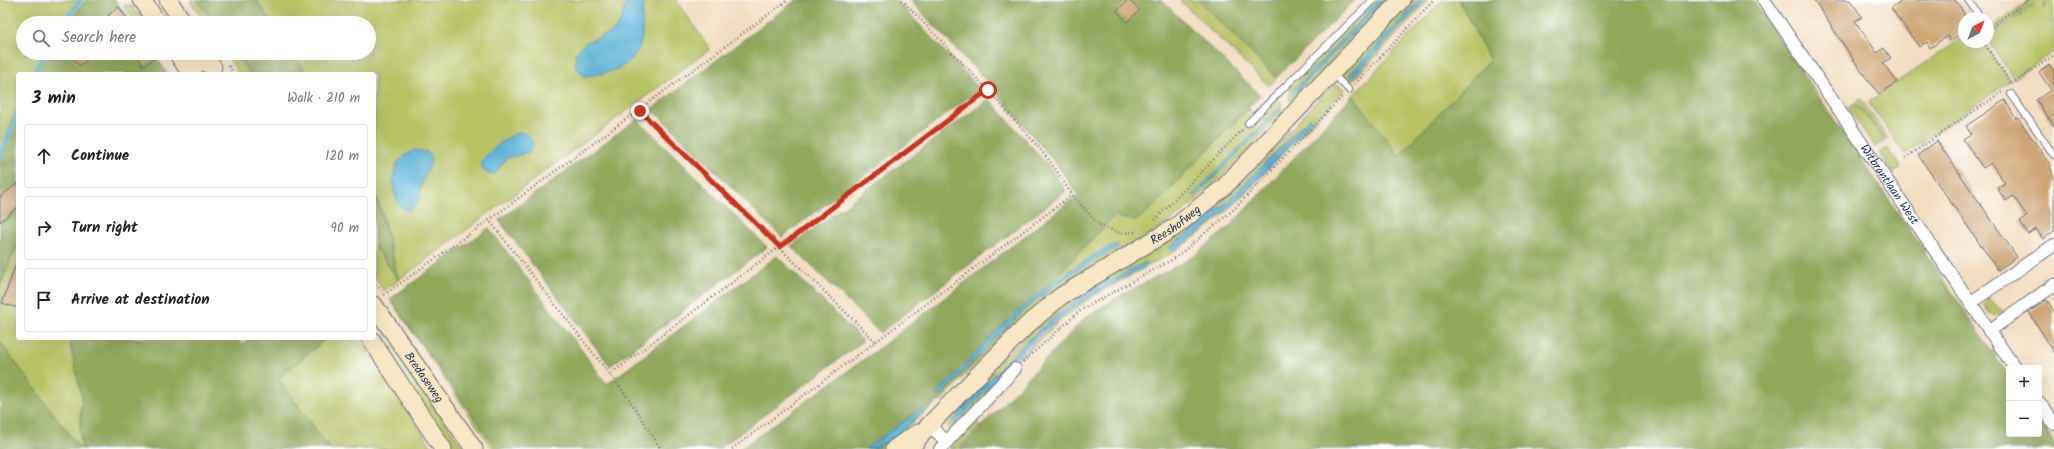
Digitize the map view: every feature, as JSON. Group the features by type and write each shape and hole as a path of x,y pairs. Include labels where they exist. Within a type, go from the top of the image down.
{"street":[{"path":"142,0 153,16"},
{"path":"168,0 179,16"},
{"name":"Reeshofweg","path":"910,449 929,425 1027,325 1061,296 1149,244 1199,209 1224,187 1401,0"},
{"name":"Witbrantlaan West","path":"1764,0 2013,365"},
{"path":"182,60 191,72"},
{"path":"192,72 196,62 204,62 211,65"},
{"path":"1970,303 2054,244"},
{"path":"1989,330 2054,285"},
{"name":"Bredaseweg","path":"377,303 474,449"},
{"name":"Bredaseweg","path":"371,340 443,449"},
{"path":"929,425 944,446 1015,369"},
{"path":"2042,406 2054,424"},
{"name":"Reeshofweg","path":"894,449 929,425"}],"lane":[{"path":"1248,124 1373,0"},
{"path":"1968,0 1977,12"},
{"path":"1332,73 1349,90"},
{"path":"2011,94 2054,155"}],"path":[{"path":"377,303 640,111 788,0"},
{"path":"902,0 988,90 1035,143 1072,195 1098,224 1119,233 1141,230"},
{"path":"1994,24 2029,0"},
{"path":"1987,48 2012,84"},
{"path":"1905,158 2054,55"},
{"path":"609,375 988,90"},
{"path":"640,111 876,342"},
{"path":"1153,222 1248,124"},
{"path":"732,449 1072,195"},
{"path":"489,220 629,399 661,449"}],"green space":[{"path":"0,0 87,0 73,16 16,16 16,60 42,60 36,72 16,72 16,111 6,137 0,164"},
{"path":"87,0 115,0 127,16 73,16"},
{"path":"190,0 197,0 209,16 200,16"},
{"path":"197,0 256,0 267,16 209,16"},
{"path":"256,0 676,0 710,49 384,291 376,280 376,249 398,279 382,213 376,197 376,72 306,72 298,60 376,60 376,16 267,16"},
{"path":"796,0 896,0 980,89 782,237 652,109"},
{"path":"910,0 1161,0 1260,95 1151,209 1135,221 1115,215 936,403 902,432 879,449 740,449 881,347 1078,195 1058,166 991,86"},
{"path":"1179,0 1199,0 1276,78 1269,86"},
{"path":"1199,0 1355,0 1276,78"},
{"path":"1374,0 1379,0 1292,92 1294,94 1384,0 1389,0 1295,100 1289,101 1291,87"},
{"path":"1411,0 1420,0 1349,75 1352,78 1425,0 1429,0 1349,85 1342,74"},
{"path":"1443,0 1459,0 1490,60 1399,156 1353,95"},
{"path":"1459,0 1753,0 2006,372 2006,437 2042,437 2042,425 2054,443 2054,449 960,449 1086,317 1120,296 1193,257 1228,228 1353,95 1399,156 1490,60"},
{"path":"2030,0 2045,0 2044,10 2047,0 2054,0 2054,51 2014,79 1993,48 1994,48 1994,33 2033,6 2033,4 1994,31 1994,25"},
{"path":"123,5 131,6 137,14 141,12 144,16 131,16"},
{"path":"1958,40 1958,48 1987,48 2010,81 1905,154 1868,102"},
{"path":"42,60 158,60 166,72 36,72"},
{"path":"230,60 240,60 249,72 238,72"},
{"path":"240,60 298,60 306,72 249,72"},
{"path":"1333,83 1345,89 1230,209 1202,232 1172,253 1095,295 1062,319 1020,357 953,430 943,421 1020,340 1054,311 1089,287 1157,247 1207,213 1256,167","holes":["1312,120 1229,207 1191,238 1169,248 1227,202 1302,125","1148,264 1093,294 1065,314 952,421 1016,351 1052,318 1089,291"]},
{"path":"989,99 1052,170 1066,191 880,333 791,246"},
{"path":"1861,99 1888,138 1885,140 1872,121 1855,103"},
{"path":"1279,100 1282,104 1281,115 1213,186 1175,218 1130,246 1081,273 1041,302 1001,338 939,403 934,397 1003,329 1040,297 1079,269 1031,301 1115,214 1121,218 1135,220 1151,209 1248,108 1261,120"},
{"path":"1854,103 1872,122 1884,141 1875,147 1848,108"},
{"path":"16,111 16,247 0,286 0,164 6,137"},
{"path":"637,119 767,247 610,366 499,220"},
{"path":"1887,148 1901,167 1893,173 1879,153"},
{"path":"376,198 381,214 399,280 376,249"},
{"path":"489,228 607,384 777,256 863,341 719,449 497,449 390,299"},
{"path":"16,247 16,340 71,340 71,348 82,398 80,426 82,449 80,449 0,342 0,286"},
{"path":"396,297 500,449 493,449 393,304"},
{"path":"1988,297 2003,312 1995,316 1989,312 1984,304"},
{"path":"385,334 464,449 450,449 378,338"},
{"path":"71,340 238,340 241,344 248,340 325,340 278,378 330,449 82,449 80,426 82,398 71,348"},
{"path":"325,340 361,340 433,449 330,449 278,378"},
{"path":"0,342 80,449 0,449"},
{"path":"976,420 980,426 958,449 949,449"}],"water":[{"path":"627,0 645,0 642,34 640,45 636,54 630,61 614,70 584,76 575,66 576,52 585,43 612,32 620,24"},
{"path":"1379,0 1384,0 1294,95 1292,93"},
{"path":"1420,0 1425,0 1352,78 1349,75"},
{"path":"1280,107 1280,110 1196,196 1193,195"},
{"path":"1310,118 1312,120 1305,128 1259,178 1226,210 1172,251 1169,248 1204,222 1227,202"},
{"path":"521,132 530,137 534,147 531,150 507,158 495,174 489,174 483,170 481,161 505,140"},
{"path":"414,150 427,152 431,156 431,160 421,185 419,202 408,211 403,208 395,196 393,181 394,173 399,161"},
{"path":"1117,244 1118,247 1070,274 1029,306 990,343 940,396 937,396 937,394 971,358 1023,307 1061,276 1099,252"},
{"path":"1147,262 1148,264 1084,300 1066,313 1032,342 1000,374 955,424 952,422 1009,360 1050,321 1096,288"},
{"path":"924,407 923,411 896,435 880,445 865,449"}],"building":[{"path":"1128,0 1140,10 1127,22 1117,11"},
{"path":"1814,0 1850,0 1862,17 1855,21 1877,53 1884,48 1891,58 1883,63 1897,82 1879,94 1861,71"},
{"path":"1902,0 1955,0 1963,12 1958,12 1958,35 1950,41 1947,36 1930,48 1927,42 1919,47 1891,8"},
{"path":"119,7 125,16 109,16 108,15"},
{"path":"75,60 87,60 79,66"},
{"path":"140,60 152,60 144,66"},
{"path":"2049,65 2054,71 2054,126 2036,100 2051,90 2039,72"},
{"path":"2005,100 2016,119 2018,118 2049,163 2054,178 2054,231 2043,239 2036,229 2028,234 2020,221 2027,216 2013,196 2006,201 1997,188 2005,183 1991,163 1983,168 1963,139 1971,134 1966,126"},
{"path":"1937,141 2017,257 1998,270 1918,155"},
{"path":"16,185 16,209 0,222 0,197"},
{"path":"16,264 16,307 2,303"},
{"path":"2047,300 2054,311 2054,352 2029,312"}],"waterway":[{"path":"68,16 81,0"},
{"path":"35,72 40,60"},
{"path":"0,157 16,118"}],"route":[{"path":"640,111 780,247 988,90"}]}
